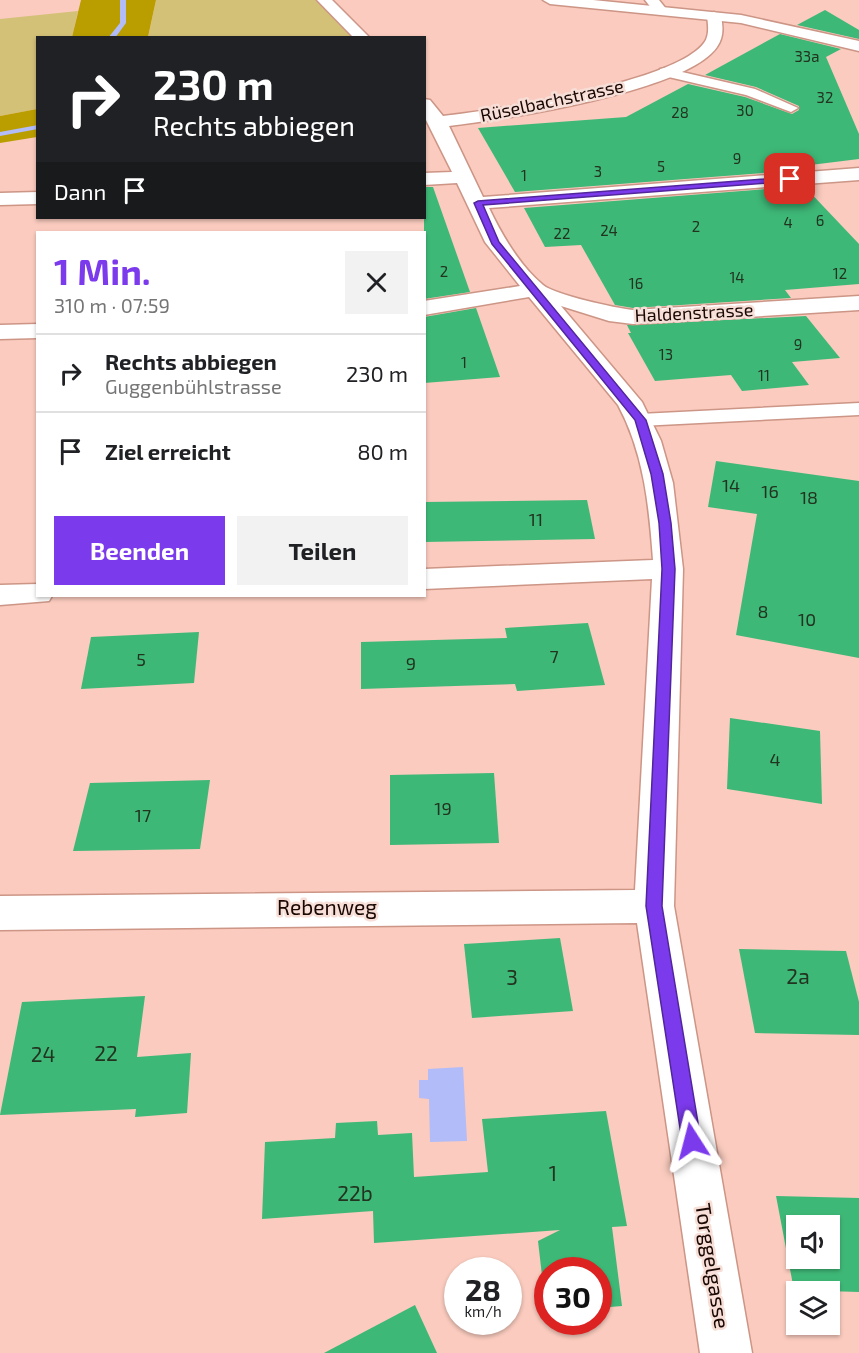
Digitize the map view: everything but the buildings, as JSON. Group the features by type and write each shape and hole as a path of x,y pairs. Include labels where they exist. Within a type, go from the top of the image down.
{"street":[{"path":"324,0 361,36"},
{"path":"550,0 656,5 765,24 859,46"},
{"name":"Rüselbachstrasse","path":"431,113 584,97 665,72 708,48 717,32 714,16"},
{"name":"Torggelgasse","path":"431,113 472,190 495,242 628,402 640,420 657,474 665,523 668,569 654,906 726,1353"},
{"path":"426,179 472,190 859,174"},
{"path":"0,199 36,198"},
{"path":"426,308 533,290"},
{"name":"Haldenstrasse","path":"533,290 609,314 633,316 859,303"},
{"path":"0,332 36,330"},
{"path":"426,579 668,569"},
{"path":"0,595 36,594"},
{"name":"Rebenweg","path":"0,914 654,906"}],"lane":[{"path":"665,72 750,92 791,108"},
{"path":"640,420 859,409"}],"shaded area":[{"path":"81,0 156,0 148,36 72,36"},
{"path":"156,0 316,0 355,36 148,36"},
{"path":"78,11 72,36 36,36 36,109 0,116 0,19"},
{"path":"36,109 36,137 0,143 0,116"}],"water":[{"path":"463,1067 467,1141 430,1142 429,1099 419,1098 419,1080 428,1080 428,1069"}],"waterway":[{"path":"113,36 123,23 123,0"},
{"path":"0,134 36,127"}],"route":[{"path":"692,1141 654,906 653,868 668,569 665,523 651,447 640,420 628,402 495,242 478,203 790,179"}]}
